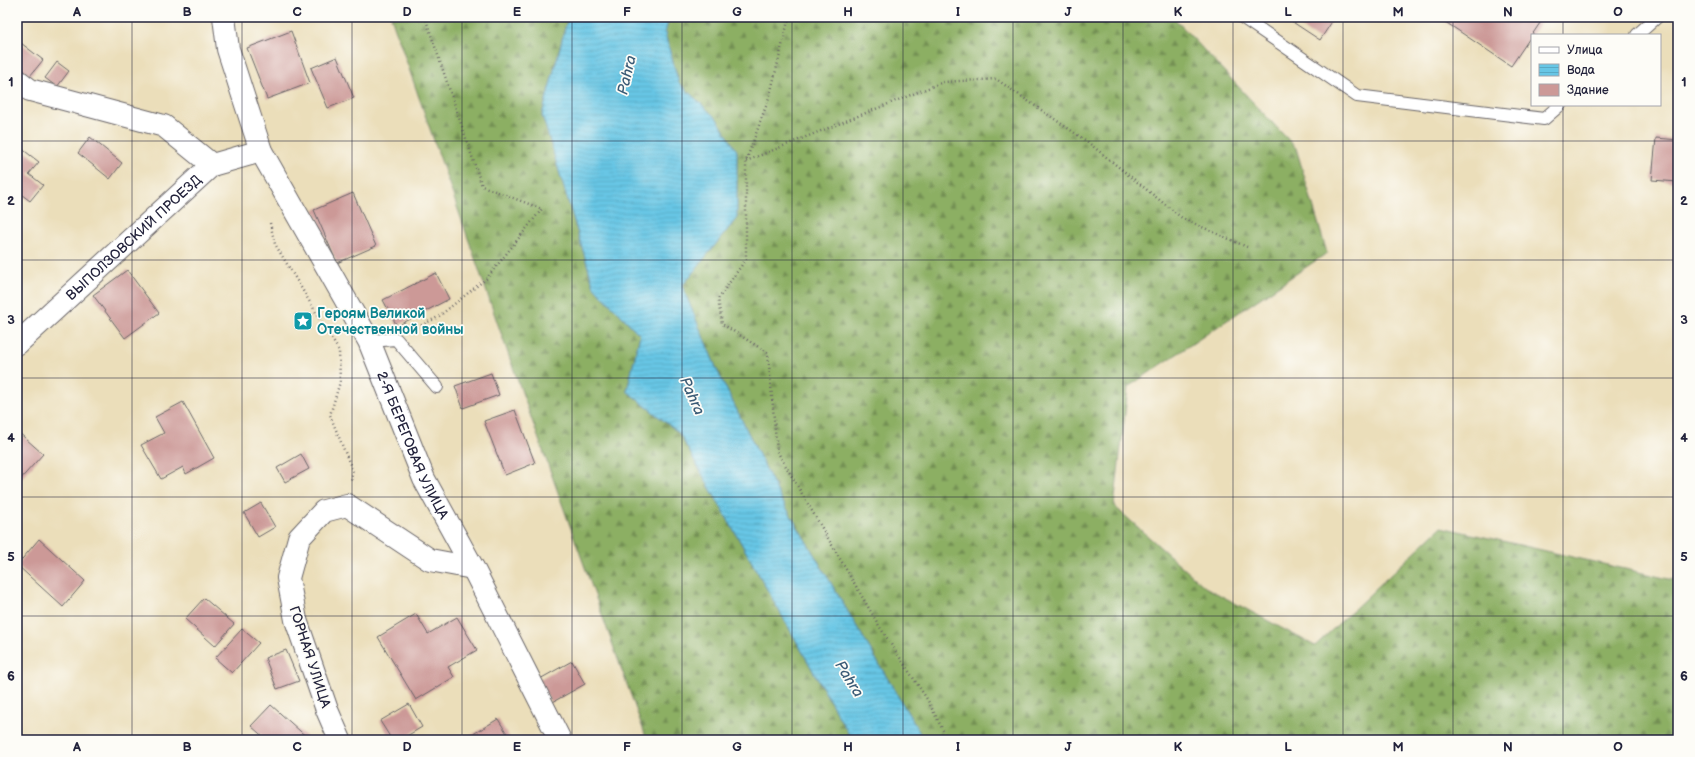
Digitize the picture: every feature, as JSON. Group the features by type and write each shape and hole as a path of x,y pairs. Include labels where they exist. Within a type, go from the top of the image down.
{"street":[{"name":"2-Я БЕРЕГОВАЯ УЛИЦА","path":"224,17 228,49 261,151 369,341 424,479 473,568 560,740"},
{"path":"17,80 30,90 164,126 212,165"},
{"name":"ВЫПОЛЗОВСКИЙ ПРОЕЗД","path":"17,344 212,165 261,151"},
{"path":"347,504 430,560 473,568"},
{"name":"ГОРНАЯ УЛИЦА","path":"340,740 327,710 296,620 288,578 299,538 324,511 347,504"}],"lane":[{"path":"1242,17 1357,96 1544,119 1559,106"},
{"path":"1638,34 1657,17"},
{"path":"369,341 396,339 437,387"}],"path":[{"path":"396,339 438,317 487,278 542,209 482,186 425,17"},
{"path":"789,17 770,95 746,161 746,259 718,299 722,324 768,353 777,451 881,630 927,699 948,740"},
{"path":"746,161 943,82 996,78 1085,140 1182,218 1247,246"},
{"path":"270,221 275,244 339,351 340,382 330,415 353,472 347,504"}],"green space":[{"path":"391,17 568,17 542,115 594,287 640,335 627,391 679,433 852,740 647,740 510,359"},
{"path":"669,17 1173,17 1296,148 1327,253 1128,387 1114,506 1205,587 1315,646 1441,527 1678,580 1678,740 924,740 780,497 718,372 682,286 737,218 737,151 717,119 679,83 665,33"}],"water":[{"name":"Pahra","path":"568,17 669,17 665,34 679,83 717,119 737,151 737,218 682,286 718,372 780,497 924,740 852,740 679,433 627,391 640,335 594,287 542,115"}],"building":[{"path":"1285,17 1335,17 1320,40"},
{"path":"1438,17 1544,17 1533,34 1531,34 1531,36 1511,66"},
{"path":"291,31 310,83 267,99 247,48"},
{"path":"17,40 43,60 30,76 17,65"},
{"path":"337,57 354,98 328,108 311,68"},
{"path":"57,62 69,71 57,87 45,78"},
{"path":"90,137 122,163 110,179 78,153"},
{"path":"1656,138 1678,140 1678,182 1652,180"},
{"path":"17,145 39,162 29,174 43,185 30,201 17,191"},
{"path":"353,193 376,246 337,263 314,210"},
{"path":"127,270 159,313 125,338 93,295"},
{"path":"436,273 449,299 397,326 383,300"},
{"path":"491,373 499,395 463,408 455,386"},
{"path":"183,402 214,458 186,474 183,467 161,479 141,445 164,433 155,417"},
{"path":"515,410 535,463 505,475 484,421"},
{"path":"17,431 43,454 17,483"},
{"path":"301,454 309,469 285,482 277,468"},
{"path":"261,503 275,527 258,537 244,513"},
{"path":"39,539 85,581 63,607 17,565"},
{"path":"204,598 234,624 215,646 185,619"},
{"path":"416,614 428,634 457,617 477,650 448,667 454,677 416,700 378,637"},
{"path":"242,629 259,643 232,673 215,658"},
{"path":"286,650 299,681 277,689 265,658"},
{"path":"572,661 585,684 551,703 538,680"},
{"path":"409,704 422,727 400,740 392,740 380,721"},
{"path":"271,705 310,740 267,740 251,726"},
{"path":"498,719 511,740 463,740 480,730"}],"place":[{"name":"Героям Великой Отечественной войны","path":"303,321"}]}
